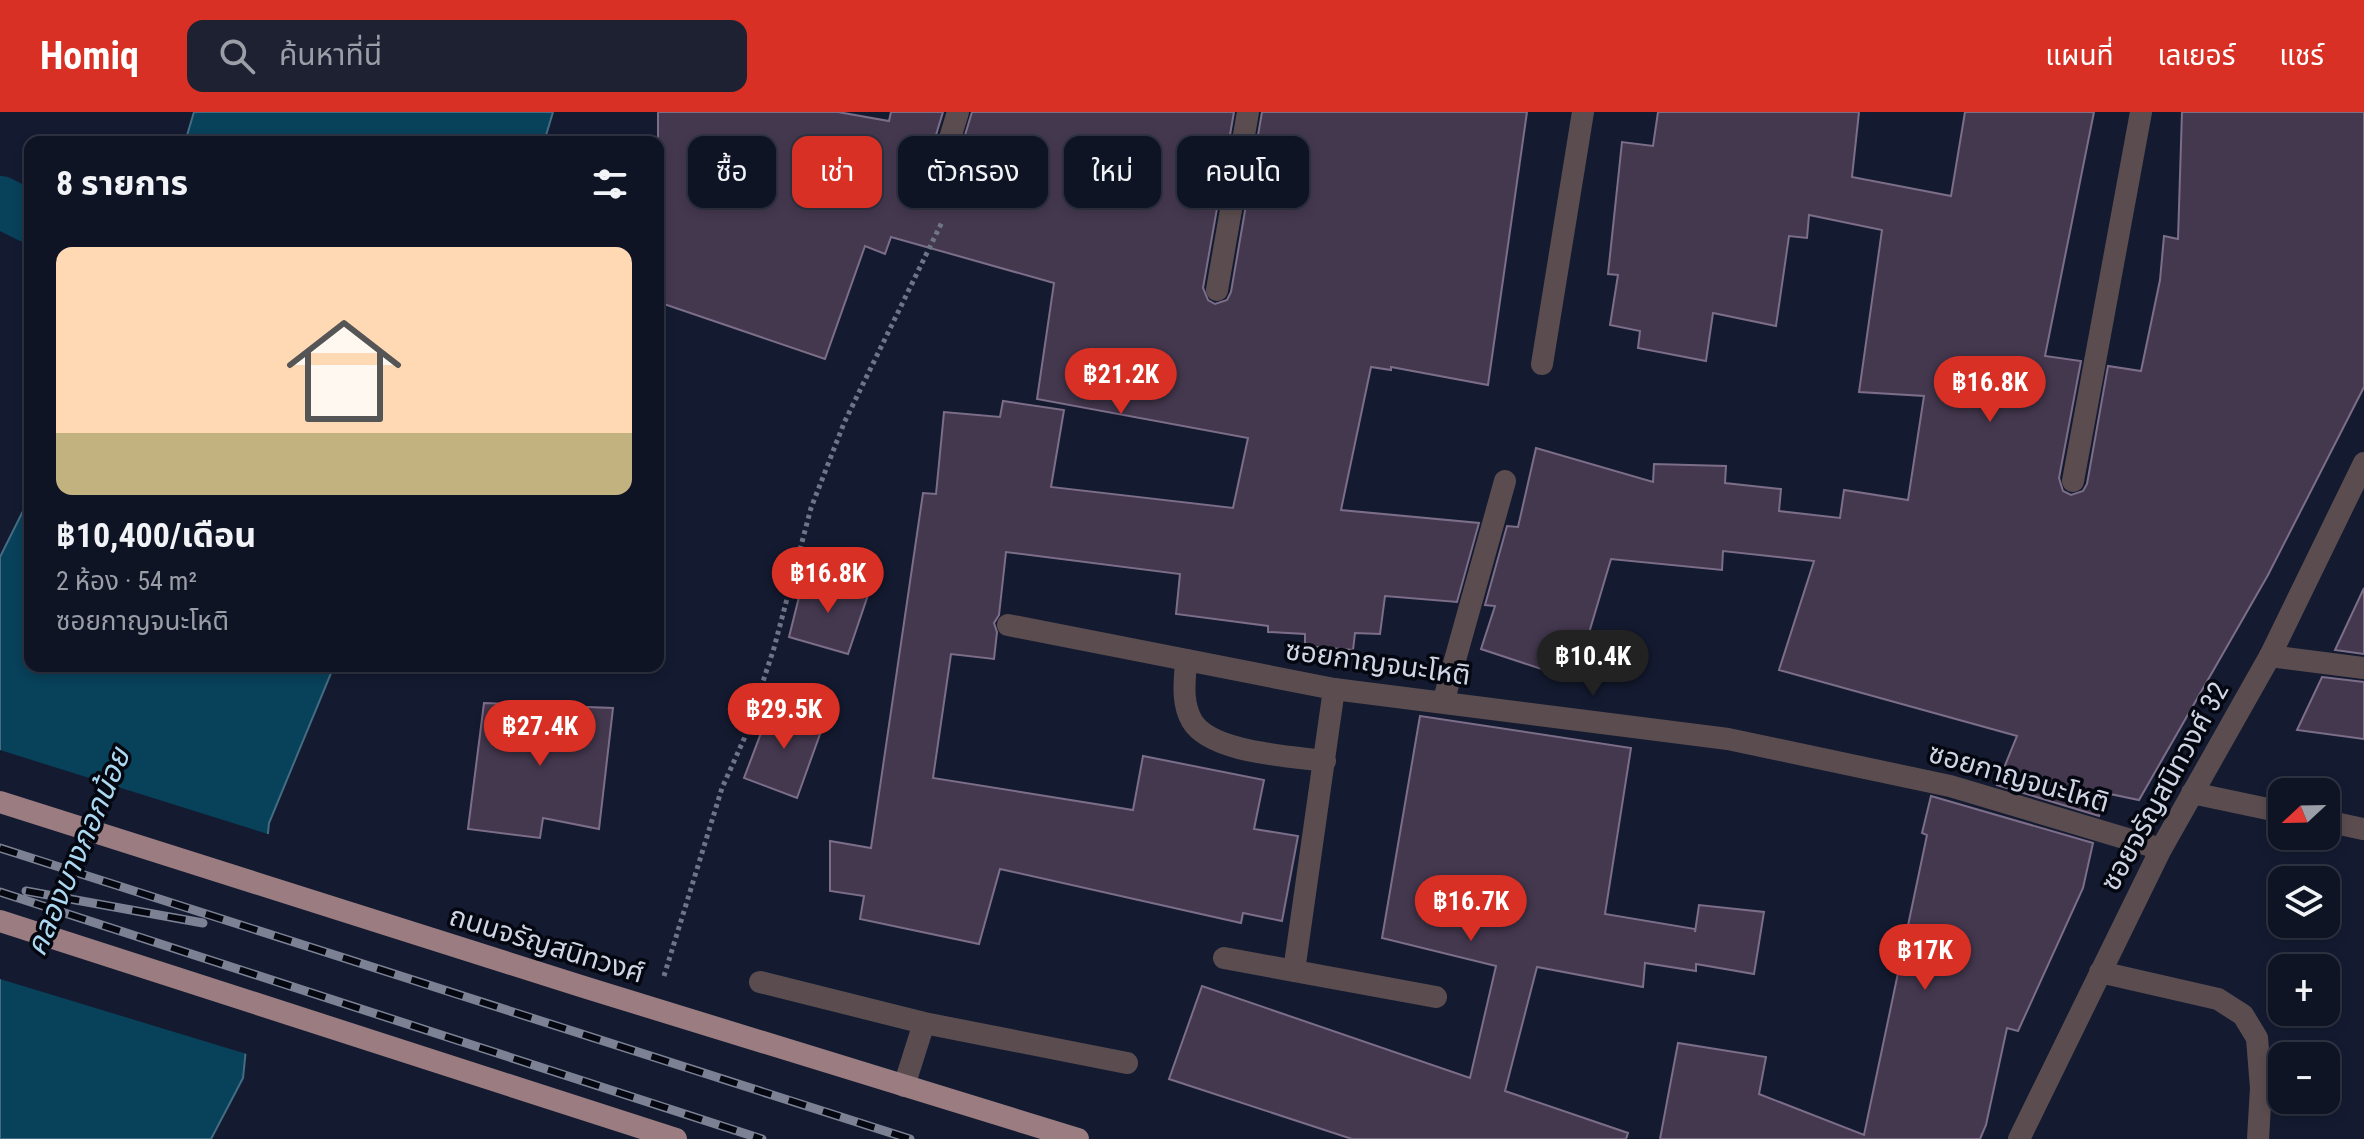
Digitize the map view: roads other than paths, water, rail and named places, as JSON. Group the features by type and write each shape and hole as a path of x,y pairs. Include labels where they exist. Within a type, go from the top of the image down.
{"main road":[{"name":"ถนนจรัญสนิทวงศ์","path":"0,802 1078,1139"},
{"path":"0,921 676,1139"}],"street":[{"path":"951,136 958,112"},
{"path":"1217,290 1248,112"},
{"path":"1542,364 1583,112"},
{"path":"2073,481 2141,112"},
{"name":"ซอยจรัญสนิทวงศ์ 32","path":"2019,1139 2161,849 2270,656 2364,463"},
{"path":"1443,703 1505,481"},
{"name":"ซอยกาญจนะโหติ","path":"1008,625 1334,689 1728,739 1950,786 2161,849"},
{"path":"2270,656 2364,668"},
{"path":"1186,660 1184,699 1192,721 1207,737 1244,749 1325,761"},
{"path":"1294,971 1334,689"},
{"path":"2192,793 2268,809"},
{"path":"2340,824 2363,829"},
{"path":"1224,958 1436,997"},
{"path":"2100,972 2218,999 2243,1015 2257,1038 2261,1088 2258,1139"},
{"path":"760,982 924,1023 1127,1063"},
{"path":"904,1086 924,1023"}],"water":[{"path":"194,112 553,112 546,136 187,136"},
{"name":"คลองบางกอกน้อย","path":"24,509 24,672 332,672 269,823 243,1078 211,1139 0,1139 0,557"}],"waterway":[{"path":"0,202 24,214"}],"railway":[{"path":"0,848 910,1139"},
{"path":"26,891 203,923"},
{"path":"0,892 762,1139"}]}
